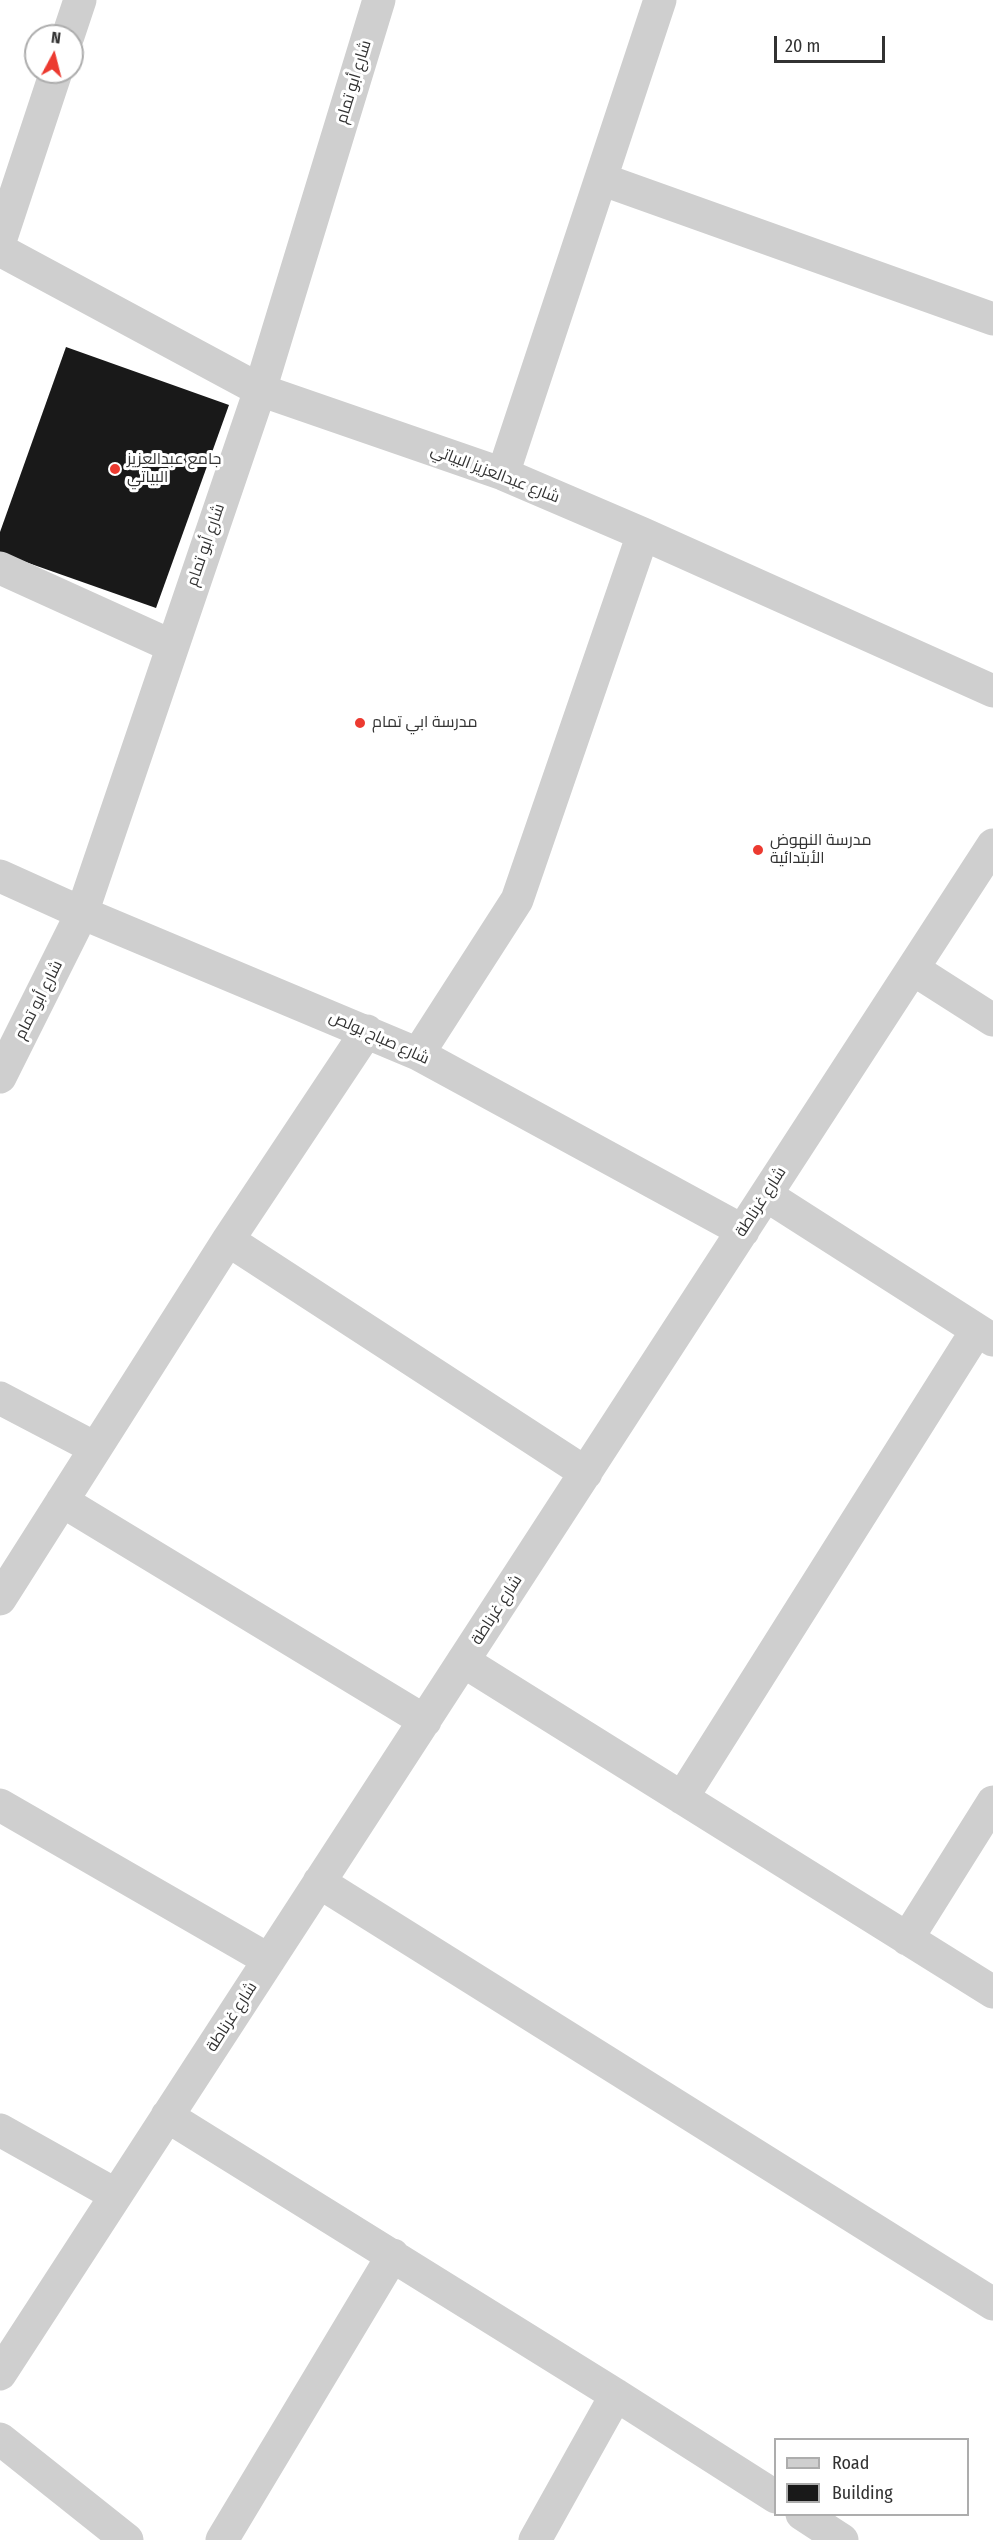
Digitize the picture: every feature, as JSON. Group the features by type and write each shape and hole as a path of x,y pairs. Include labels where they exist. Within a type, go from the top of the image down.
{"street":[{"path":"72,24 80,0"},
{"name":"شارع أبو تمام","path":"0,1077 82,913 260,390 379,0"},
{"path":"503,474 660,0"},
{"path":"0,241 52,84"},
{"path":"601,179 993,319"},
{"name":"شارع عبدالعزيز البياتي","path":"0,250 260,390 503,474 643,534 993,691"},
{"path":"418,1054 517,900 643,534"},
{"path":"0,568 172,646"},
{"name":"شارع غرناطة","path":"0,2374 993,845"},
{"name":"شارع صباح بولص","path":"0,876 82,913 418,1054 742,1231"},
{"path":"913,969 993,1020"},
{"path":"0,1599 228,1240 367,1031"},
{"path":"682,1798 985,1335 766,1195"},
{"path":"228,1240 586,1473"},
{"path":"0,1398 95,1448"},
{"path":"62,1501 425,1721"},
{"path":"463,1661 993,1992"},
{"path":"907,1939 993,1802"},
{"path":"0,1805 269,1960"},
{"path":"319,1882 993,2304"},
{"path":"167,2116 616,2395 774,2497"},
{"path":"0,2130 116,2195"},
{"path":"222,2540 393,2256"},
{"path":"535,2540 616,2395"},
{"path":"0,2439 127,2540"},
{"path":"805,2516 842,2540"}],"building":[{"name":"جامع عبدالعزيز البياتي","path":"66,347 229,405 156,608 0,553 0,532"}],"place":[{"name":"جامع عبدالعزيز البياتي","path":"115,469"},
{"name":"مدرسة ابي تمام","path":"360,723"},
{"name":"مدرسة النهوض الأبتدائية","path":"758,850"}]}
